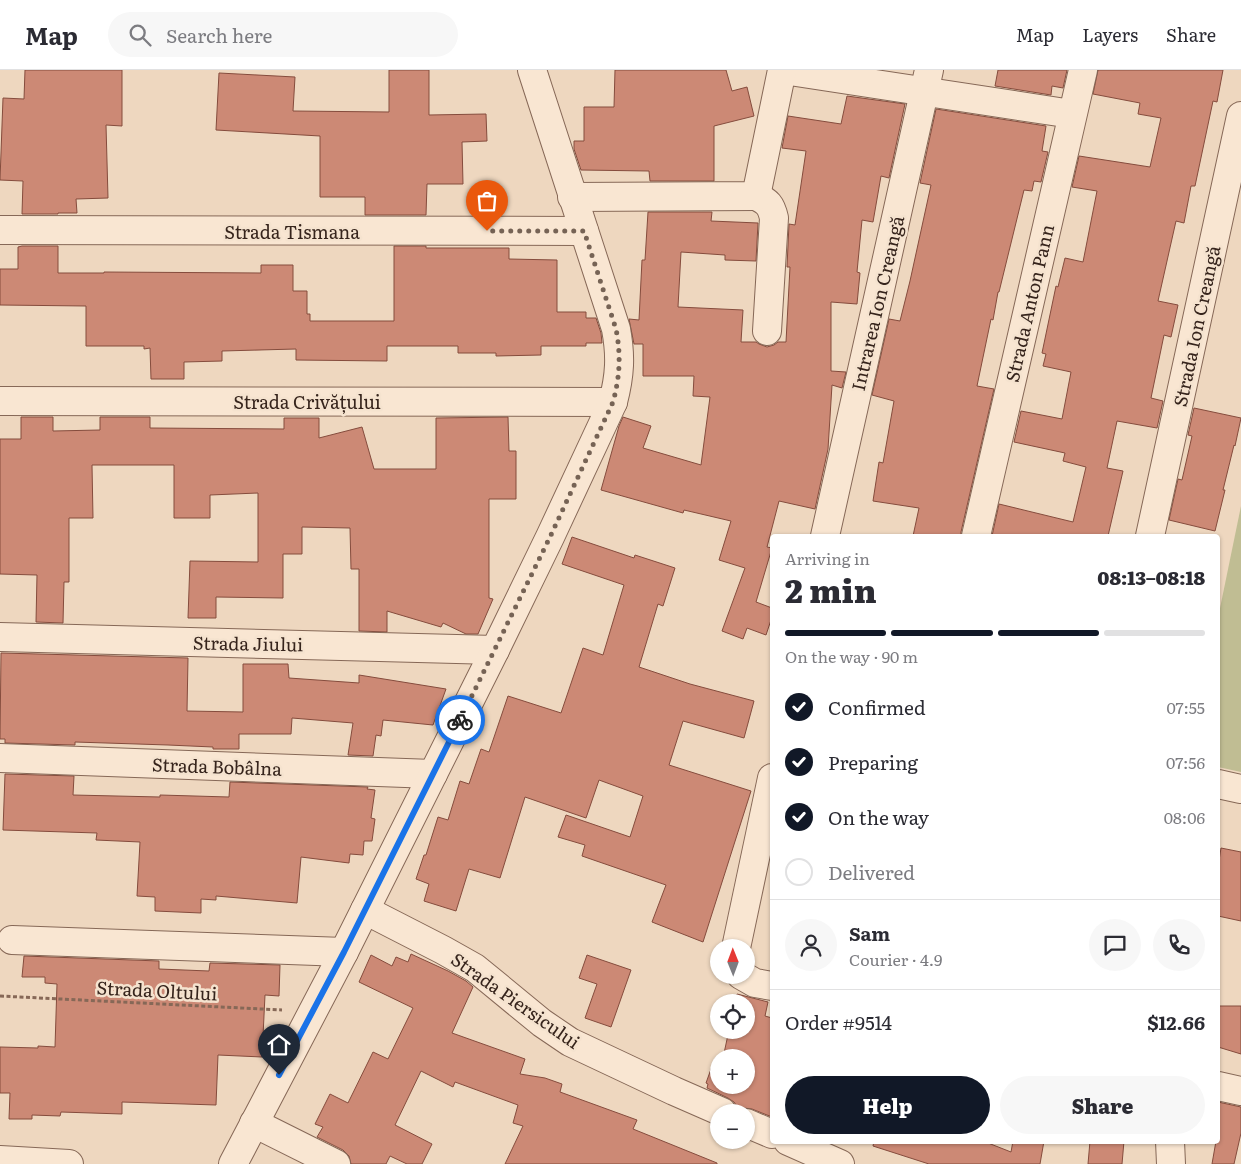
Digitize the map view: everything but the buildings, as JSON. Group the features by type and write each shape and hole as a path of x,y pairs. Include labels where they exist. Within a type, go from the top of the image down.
{"street":[{"path":"232,1164 344,952 495,650 613,402 618,385 620,371 619,343 610,309 532,70"},
{"path":"756,196 783,70 926,81 1072,114"},
{"name":"Strada Anton Pann","path":"976,534 1083,70"},
{"name":"Intrarea Ion Creangă","path":"825,534 926,81"},
{"name":"Strada Ion Creangă","path":"1150,534 1241,116"},
{"path":"572,197 756,196 765,201 772,208 774,218 767,331"},
{"name":"Strada Tismana","path":"0,230 584,231"},
{"name":"Strada Crivățului","path":"0,401 613,402"},
{"name":"Strada Jiului","path":"0,637 495,650"},
{"name":"Strada Bobâlna","path":"0,758 433,774"},
{"path":"1220,784 1241,789"},
{"path":"738,939 770,787"},
{"name":"Strada Piersicului","path":"365,910 475,968 542,1023 570,1042 710,1107"},
{"path":"12,940 344,952"},
{"path":"755,982 770,986"},
{"path":"1220,1086 1241,1091"},
{"path":"254,1123 336,1164"},
{"path":"755,1127 770,1133"},
{"path":"795,1144 840,1164"},
{"path":"1170,1144 1171,1164"},
{"path":"0,1160 69,1164"}],"path":[{"name":"Strada Oltului","path":"0,996 313,1012"}],"shaded area":[{"path":"1241,506 1241,772 1220,767 1220,608"}],"way so far":[{"path":"460,720 550,537 613,402 620,371 619,343 616,329 584,231 487,231"}],"route":[{"path":"279,1075 344,952 460,720"}]}
